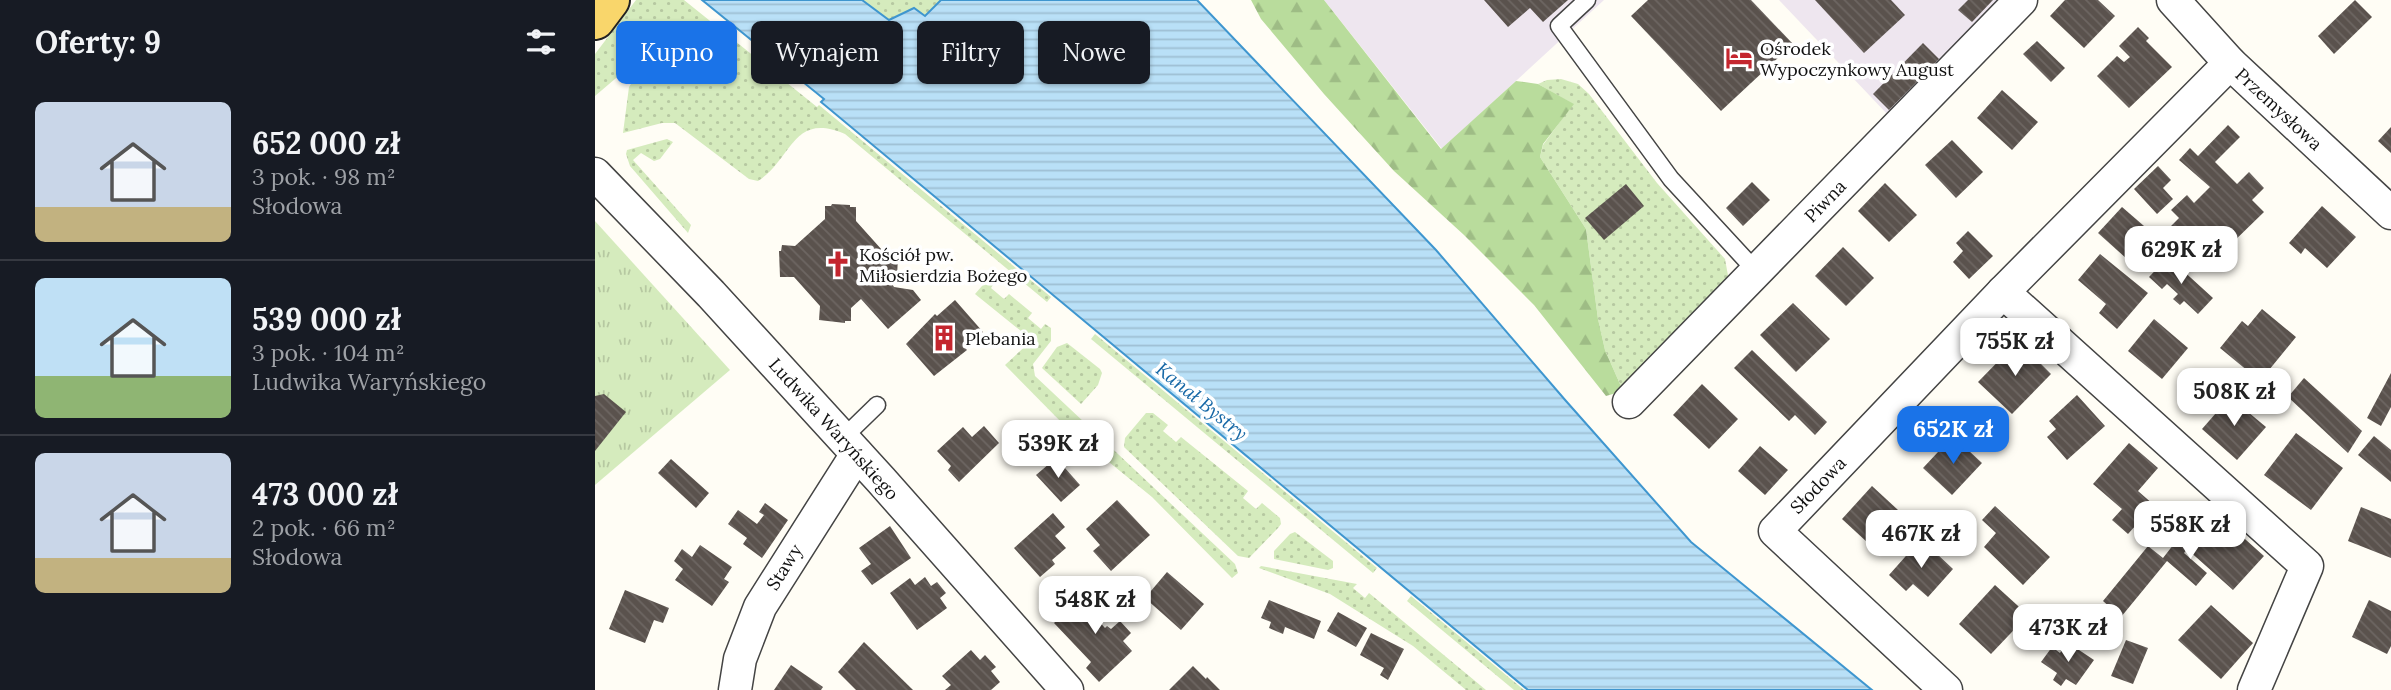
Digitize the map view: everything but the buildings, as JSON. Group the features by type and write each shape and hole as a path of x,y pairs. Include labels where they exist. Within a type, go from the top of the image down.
{"main road":[{"path":"595,20 610,0"}],"street":[{"name":"Piwna","path":"1629,401 2021,0"},
{"name":"Przemysłowa","path":"2173,0 2231,63 2391,213"},
{"name":"Słodowa","path":"1946,690 1775,531 2004,292 2231,63"},
{"name":"Ludwika Waryńskiego","path":"595,173 712,294 850,446 1052,684"},
{"path":"2004,292 2307,566 2253,690"},
{"name":"Stawy","path":"735,690 740,659 760,607 850,446"}],"lane":[{"path":"1587,0 1559,26 1671,179 1756,271"},
{"path":"850,446 877,405"}],"shaded area":[{"path":"1324,0 1604,0 1442,149"},
{"path":"1779,0 2000,0 1889,116"}],"green space":[{"path":"636,0 684,0 710,21 620,21"},
{"path":"862,0 941,0 925,16 914,8 889,20"},
{"path":"1251,0 1324,0 1441,149 1516,81 1538,84 1574,104 1543,144 1540,157 1586,229 1598,319 1605,350 1623,391 1606,396 1534,305 1464,235 1394,171 1324,94 1261,19"},
{"path":"616,26 616,78 595,96 595,54"},
{"path":"737,43 751,54 751,84 788,84 817,107 819,105 1051,297 1047,302 845,134 827,129 814,129 803,133 758,181 749,179 675,123 662,123 623,133 631,84 737,84"},
{"path":"1561,79 1578,84 1589,94 1657,183 1725,259 1729,281 1623,391 1605,350 1598,319 1586,229 1540,157 1543,145 1573,104 1538,84"},
{"path":"667,139 673,142 660,159 654,161 641,153 633,160 691,225 688,233 630,166 626,154 627,150"},
{"path":"595,221 730,370 595,485"},
{"path":"989,278 995,282 991,288 1004,299 1009,294 1032,313 1028,318 1041,329 1045,324 1051,328 1051,341 1033,364 1035,376 1235,564 1238,573 1232,578 1152,497 1067,428 1005,365 1032,340 975,294"},
{"path":"1095,334 1377,568 1373,573 1091,339"},
{"path":"1067,343 1102,373 1098,385 1081,404 1042,368 1057,347"},
{"path":"1146,413 1153,413 1168,425 1163,431 1176,442 1181,437 1248,491 1243,498 1256,509 1262,503 1280,518 1281,524 1278,528 1249,558 1238,556 1124,447 1125,438"},
{"path":"1295,532 1333,561 1333,568 1328,570 1274,559 1274,551"},
{"path":"1261,566 1357,584 1353,588 1365,598 1369,593 1486,690 1466,690 1413,646 1330,594 1259,568"},
{"path":"1411,596 1524,690 1514,690 1407,601"}],"water":[{"name":"Kanał Bystry","path":"702,0 862,0 889,20 914,8 925,16 941,0 1197,0 1436,250 1691,542 1872,690 1528,690 821,102 824,99 806,84 903,84 903,21 751,21 751,40 737,28 737,21 728,21"}],"place":[{"name":"Ośrodek Wypoczynkowy August","path":"1739,58"},
{"name":"Kościół pw. Miłosierdzia Bożego","path":"838,264"},
{"name":"Plebania","path":"944,338"}]}
